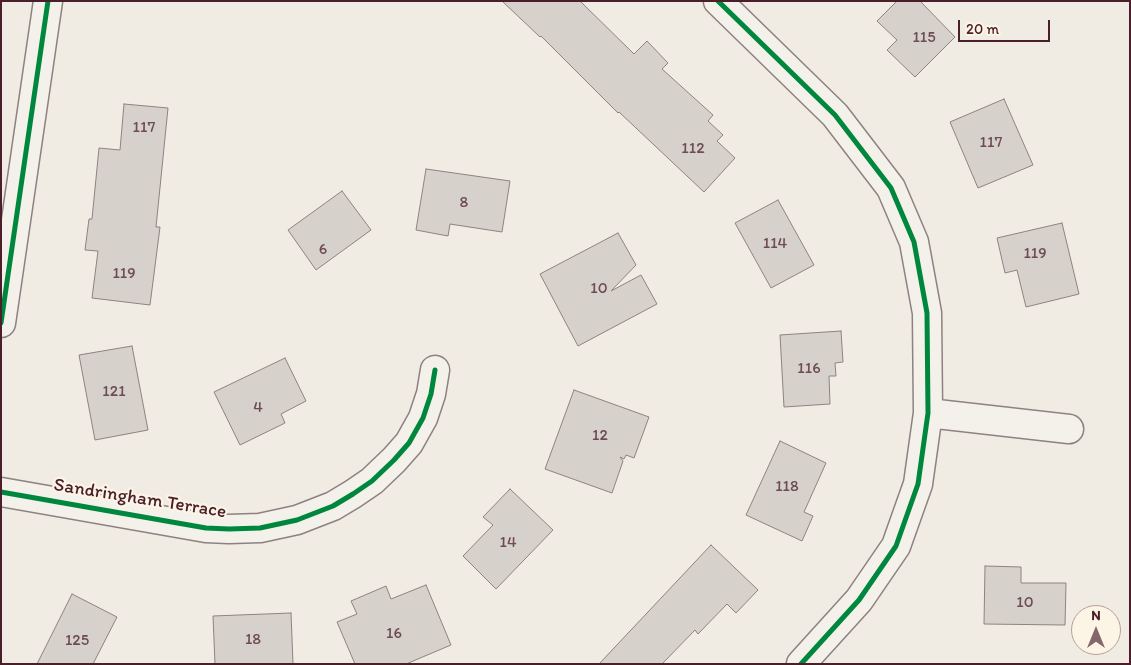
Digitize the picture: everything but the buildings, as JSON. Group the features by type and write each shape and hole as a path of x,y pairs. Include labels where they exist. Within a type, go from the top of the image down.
{"street":[{"path":"1,323 48,1"},
{"path":"718,1 835,115 891,188 914,242 927,313 928,413 918,484 896,546 859,600 801,664"},
{"name":"Sandringham Terrace","path":"1,492 206,528 260,528 304,518 333,506 366,486 405,449 423,418 431,394 435,370"},
{"path":"928,413 1068,428"}],"cycle path":[{"path":"1,323 48,1"},
{"path":"718,1 835,115 891,188 914,242 927,313 928,413 918,484 896,546 859,600 801,664"},
{"path":"1,492 206,528 260,528 297,520 333,506 353,494 372,481 394,460 409,443 423,418 431,394 435,370"}]}
